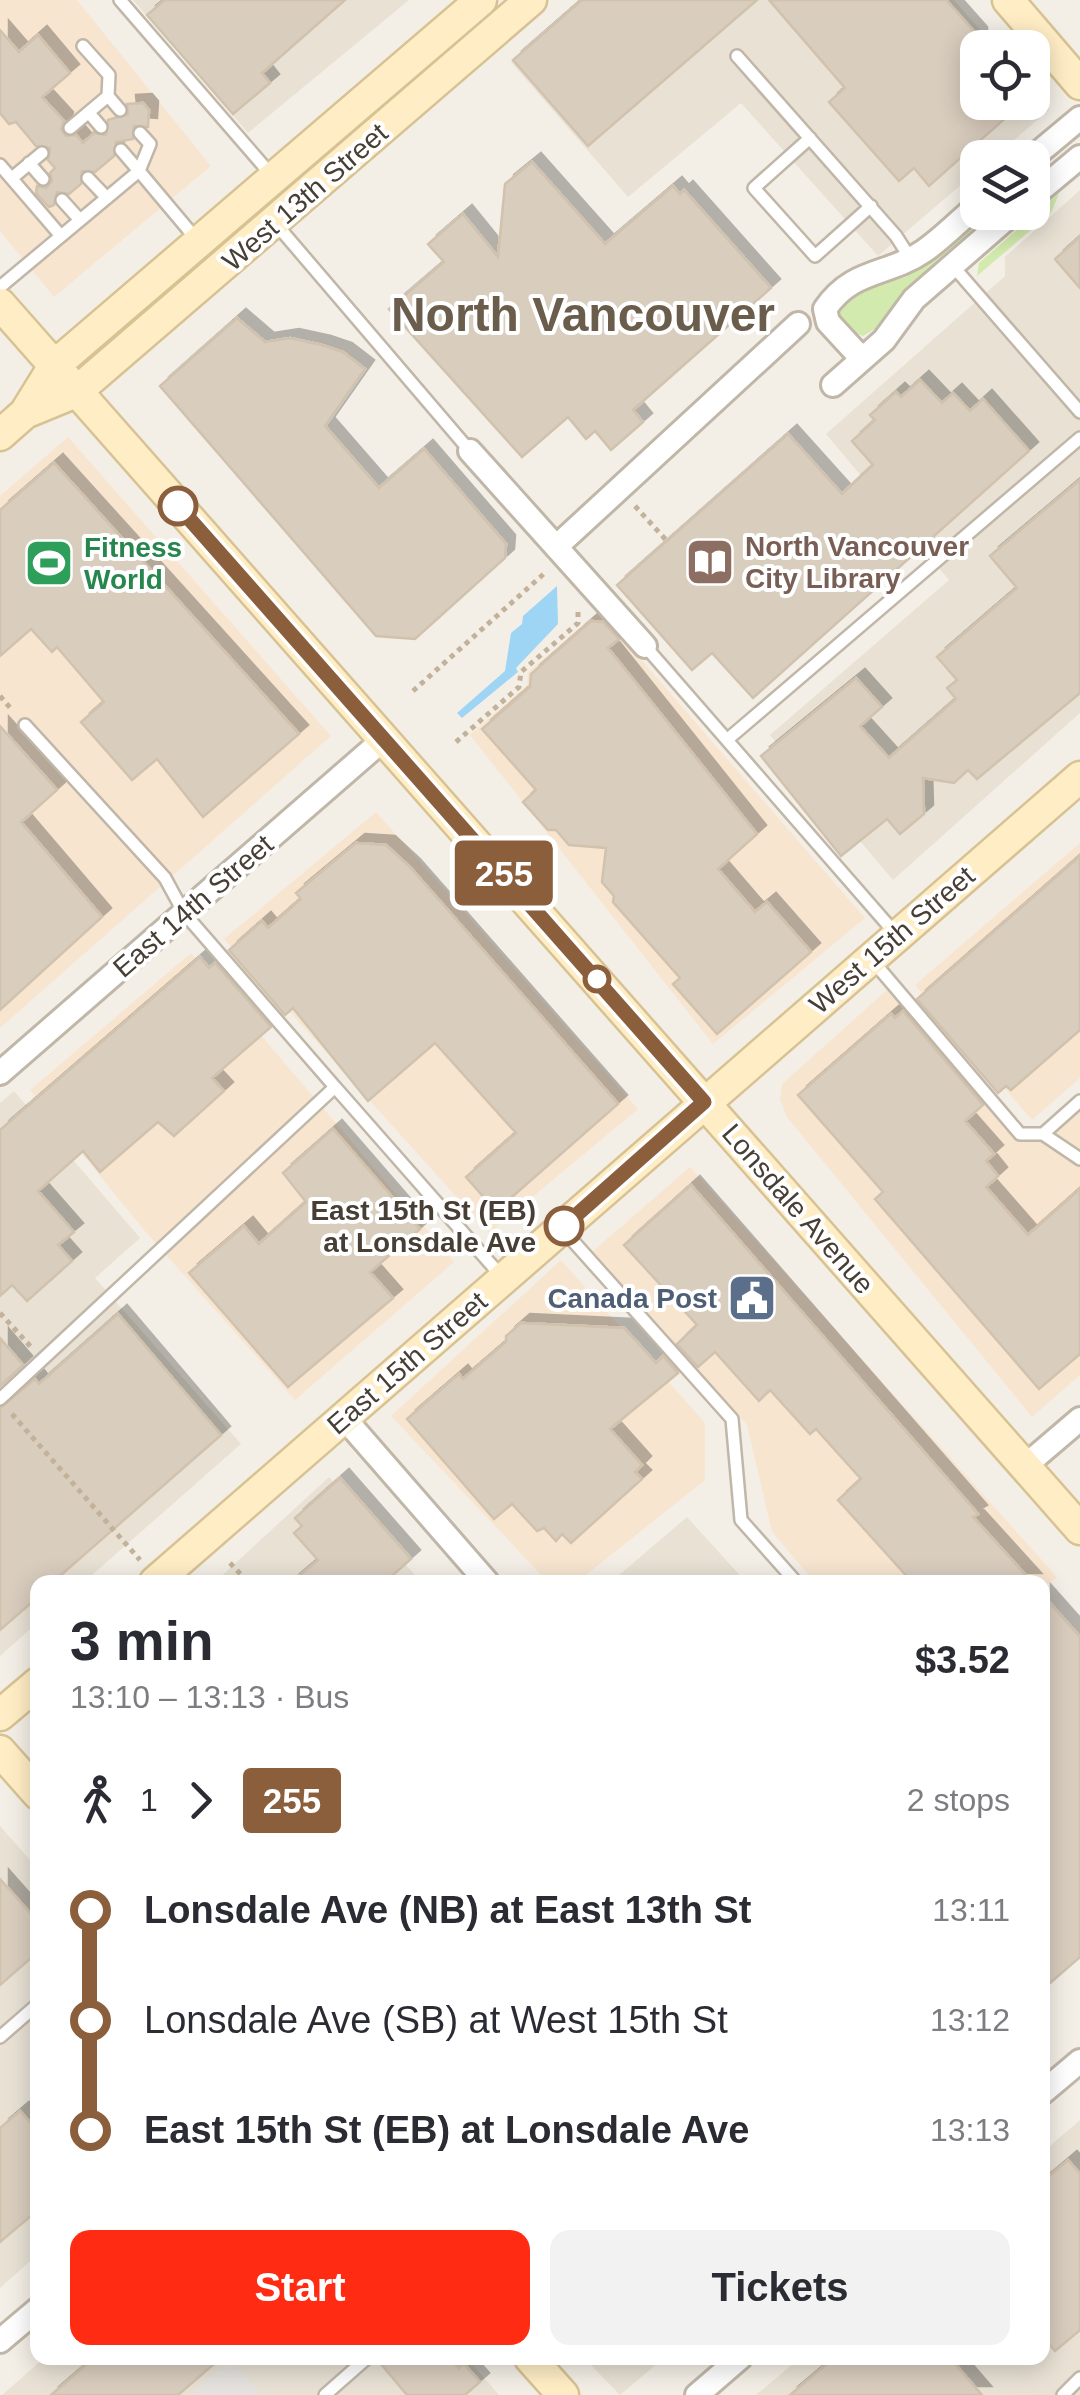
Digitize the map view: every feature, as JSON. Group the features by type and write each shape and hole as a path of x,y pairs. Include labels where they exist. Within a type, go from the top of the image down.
{"main road":[{"name":"West 13th Street","path":"25,413 54,366 481,0"},
{"name":"West 13th Street","path":"25,413 76,392 276,224 531,0"},
{"path":"1008,0 1080,84"},
{"name":"Lonsdale Avenue","path":"0,304 1080,1529"},
{"path":"0,436 25,413"},
{"name":"West 15th Street","path":"704,1102 1080,778"},
{"name":"East 15th Street","path":"163,1575 704,1102"},
{"path":"0,1715 30,1689"},
{"path":"0,1751 30,1785"},
{"path":"536,2365 563,2395"}],"street":[{"path":"1050,143 1080,118"},
{"path":"1050,182 1080,157"},
{"path":"862,360 828,322 825,308 850,280 910,258 960,219"},
{"path":"833,384 884,340 914,299 993,230"},
{"path":"566,558 619,489 798,324"},
{"path":"470,451 645,646"},
{"name":"East 14th Street","path":"0,1073 386,738"},
{"path":"345,1418 480,1575"},
{"path":"1026,1466 1080,1419"},
{"path":"1050,2087 1080,2061"},
{"path":"0,2341 30,2316"},
{"path":"697,2395 732,2365"}],"lane":[{"path":"120,0 275,179"},
{"path":"83,46 109,75 108,96 120,110"},
{"path":"738,56 871,206 910,258"},
{"path":"70,128 108,96"},
{"path":"88,112 101,126"},
{"path":"0,287 139,171 150,144 140,133"},
{"path":"810,138 754,188 815,256 871,206"},
{"path":"120,150 199,243"},
{"path":"12,178 42,153"},
{"path":"29,163 43,179"},
{"path":"0,165 61,236"},
{"path":"88,178 106,198"},
{"path":"62,200 80,220"},
{"path":"276,224 470,451"},
{"path":"952,265 1080,412"},
{"path":"728,738 1080,438"},
{"path":"645,646 898,936"},
{"path":"25,725 165,878 184,913 503,1278"},
{"path":"870,959 1020,1134 1043,1134 1080,1159"},
{"path":"0,1400 335,1087"},
{"path":"1043,1134 1080,1101"},
{"path":"561,1228 732,1419 741,1520 790,1575"},
{"path":"0,2037 30,2011"},
{"path":"324,2395 359,2365"},
{"path":"1063,2395 1080,2378"}],"path":[{"path":"619,489 667,541"},
{"path":"414,691 566,558"},
{"path":"456,742 519,687 521,672 578,623 566,558"},
{"path":"0,1313 44,1362"},
{"path":"0,1400 151,1575"},
{"path":"230,1562 242,1575"}],"shaded area":[{"path":"0,0 77,0 211,166 54,297 0,231"},
{"path":"133,0 409,0 248,133"},
{"path":"584,0 954,0 980,30 960,30 960,120 1037,120 1014,140 960,140 960,186 878,256 741,103 628,197 511,62"},
{"path":"1080,190 1080,713 893,880 770,735 949,580 826,434 1005,276 1005,257 1035,230 1050,230 1050,217"},
{"path":"68,437 331,736 0,1028 0,496"},
{"path":"599,611 865,918 713,1044 470,735 527,685 528,672"},
{"path":"376,812 638,1109 489,1233 224,939"},
{"path":"1080,843 1080,1078 1032,1120 915,985"},
{"path":"191,953 454,1262 295,1400 144,1230 30,1090"},
{"path":"888,989 1014,1139 1042,1142 1080,1108 1080,1375 1032,1417 787,1117 780,1100 782,1084"},
{"path":"14,1091 140,1238 95,1278 241,1444 92,1575 30,1575 30,1629 0,1656 0,1103"},
{"path":"690,1167 1057,1577 1050,1582 1050,1575 809,1575 772,1532 747,1425 593,1251"},
{"path":"561,1260 705,1423 705,1480 586,1575 541,1575 391,1416"},
{"path":"329,1477 415,1575 223,1575"},
{"path":"687,1517 740,1575 619,1575"},
{"path":"0,1826 30,1860 30,2261 0,2288"},
{"path":"1080,2120 1080,2395 756,2395 792,2365 1050,2365 1050,2146"},
{"path":"36,2365 473,2365 499,2395 2,2395"},
{"path":"225,2365 235,2365 261,2395 190,2395"},
{"path":"591,2365 656,2365 620,2395"}],"green space":[{"path":"1059,193 1050,214 1050,201"},
{"path":"961,230 975,230 903,292 880,326 863,336 840,326 836,310 861,289 906,277"},
{"path":"1017,230 1031,230 977,276 979,263"}],"water":[{"path":"557,586 558,624 516,668 518,672 462,718 457,713 505,671 511,633 522,624 523,616"}],"building":[{"path":"165,0 345,0 262,73 270,83 233,114 147,15"},
{"path":"582,0 757,0 588,146 513,60"},
{"path":"769,0 946,0 973,30 960,30 960,120 1003,120 981,140 960,140 960,158 929,186 914,168 899,181 829,102 845,88"},
{"path":"0,30 19,52 38,35 70,73 42,97 64,121 61,129 66,136 76,135 83,143 94,133 106,135 108,120 128,114 127,104 143,103 149,110 148,127 134,126 133,139 116,142 114,156 95,172 82,171 81,184 69,194 57,192 54,205 49,207 36,193 37,186 46,188 52,181 50,173 55,168 48,160 50,148 36,146 16,122 9,124 0,113"},
{"path":"532,162 605,244 673,186 680,194 684,190 771,288 633,410 643,422 611,450 595,431 586,439 568,417 522,457 389,309 444,262 428,244 463,214 498,257 505,184"},
{"path":"1080,237 1080,288 1055,259"},
{"path":"237,318 265,342 290,338 322,345 343,352 365,369 325,426 379,488 424,449 506,544 505,558 415,639 376,636 160,386"},
{"path":"920,380 942,403 953,393 970,411 983,399 1029,451 753,698 712,653 692,670 617,585 788,434 842,494 873,465 852,441 875,420 870,415 896,392 901,397"},
{"path":"54,463 299,734 203,817 157,759 132,780 81,722 104,702 57,647 52,652 31,629 0,656 0,510"},
{"path":"1080,480 1080,693 977,779 968,770 954,783 923,778 924,814 900,834 887,819 841,856 761,756 856,678 882,707 860,726 889,758 956,699 947,688 957,680 937,657 1017,588 990,556"},
{"path":"591,621 603,622 619,639 608,648 757,834 718,869 755,912 767,902 811,952 717,1034 673,984 680,978 613,902 614,896 602,882 606,848 569,845 556,830 548,830 523,802 536,790 482,729 530,687 531,674"},
{"path":"0,726 57,790 21,822 102,917 0,1010"},
{"path":"356,843 386,845 411,868 618,1104 496,1211 466,1177 516,1133 435,1043 368,1101 293,1008 285,1015 229,950 262,921 268,928 301,899 296,893"},
{"path":"1080,856 1080,1030 1011,1090 1006,1086 998,1093 917,999"},
{"path":"200,957 209,968 215,963 271,1027 212,1078 224,1091 174,1136 158,1122 100,1172 83,1151 38,1191 74,1232 58,1245 72,1261 27,1301 12,1285 0,1296 0,1130"},
{"path":"903,1011 983,1105 965,1121 994,1154 986,1161 998,1176 986,1187 1028,1235 1080,1189 1080,1354 1039,1389 875,1199 883,1192 798,1095 891,1014 895,1018"},
{"path":"333,1129 420,1229 370,1272 393,1298 288,1387 189,1273 244,1226 259,1244 306,1202 283,1173"},
{"path":"691,1185 978,1514 973,1517 1026,1575 906,1575 838,1500 861,1479 816,1429 810,1434 770,1390 759,1401 715,1352 698,1367 677,1344 697,1325 624,1245"},
{"path":"118,1314 221,1435 61,1575 30,1575 30,1604 0,1630 0,1408 35,1379 39,1384"},
{"path":"521,1323 624,1328 656,1363 663,1356 678,1373 610,1429 642,1465 635,1472 642,1479 571,1543 562,1534 556,1541 544,1528 537,1531 512,1504 494,1519 407,1419 459,1374 463,1379 506,1342 506,1336"},
{"path":"0,1338 23,1365 0,1386"},
{"path":"340,1478 411,1559 393,1575 300,1575 318,1560 294,1533 302,1526 295,1518"},
{"path":"1050,1603 1080,1637 1080,1957 1050,1983"},
{"path":"0,1879 30,1913 30,1959 0,1985"},
{"path":"20,2111 30,2122 30,2217 0,2242 0,2128"},
{"path":"1068,2160 1080,2174 1080,2330 1055,2351 1050,2345 1050,2175"},
{"path":"86,2365 213,2365 178,2395 51,2395"},
{"path":"382,2365 465,2365 480,2382 465,2395 407,2395"},
{"path":"826,2365 956,2365 982,2395 790,2395"}],"bus line":[{"name":"255","path":"178,506 704,1102 564,1226"}],"place":[{"name":"North Vancouver City Library","path":"710,562"},
{"name":"Fitness World","path":"49,563"},
{"name":"East 15th St (EB) at Lonsdale Ave","path":"564,1226"},
{"name":"Canada Post","path":"752,1298"}],"district":[{"name":"North Vancouver","path":"583,314"}]}
